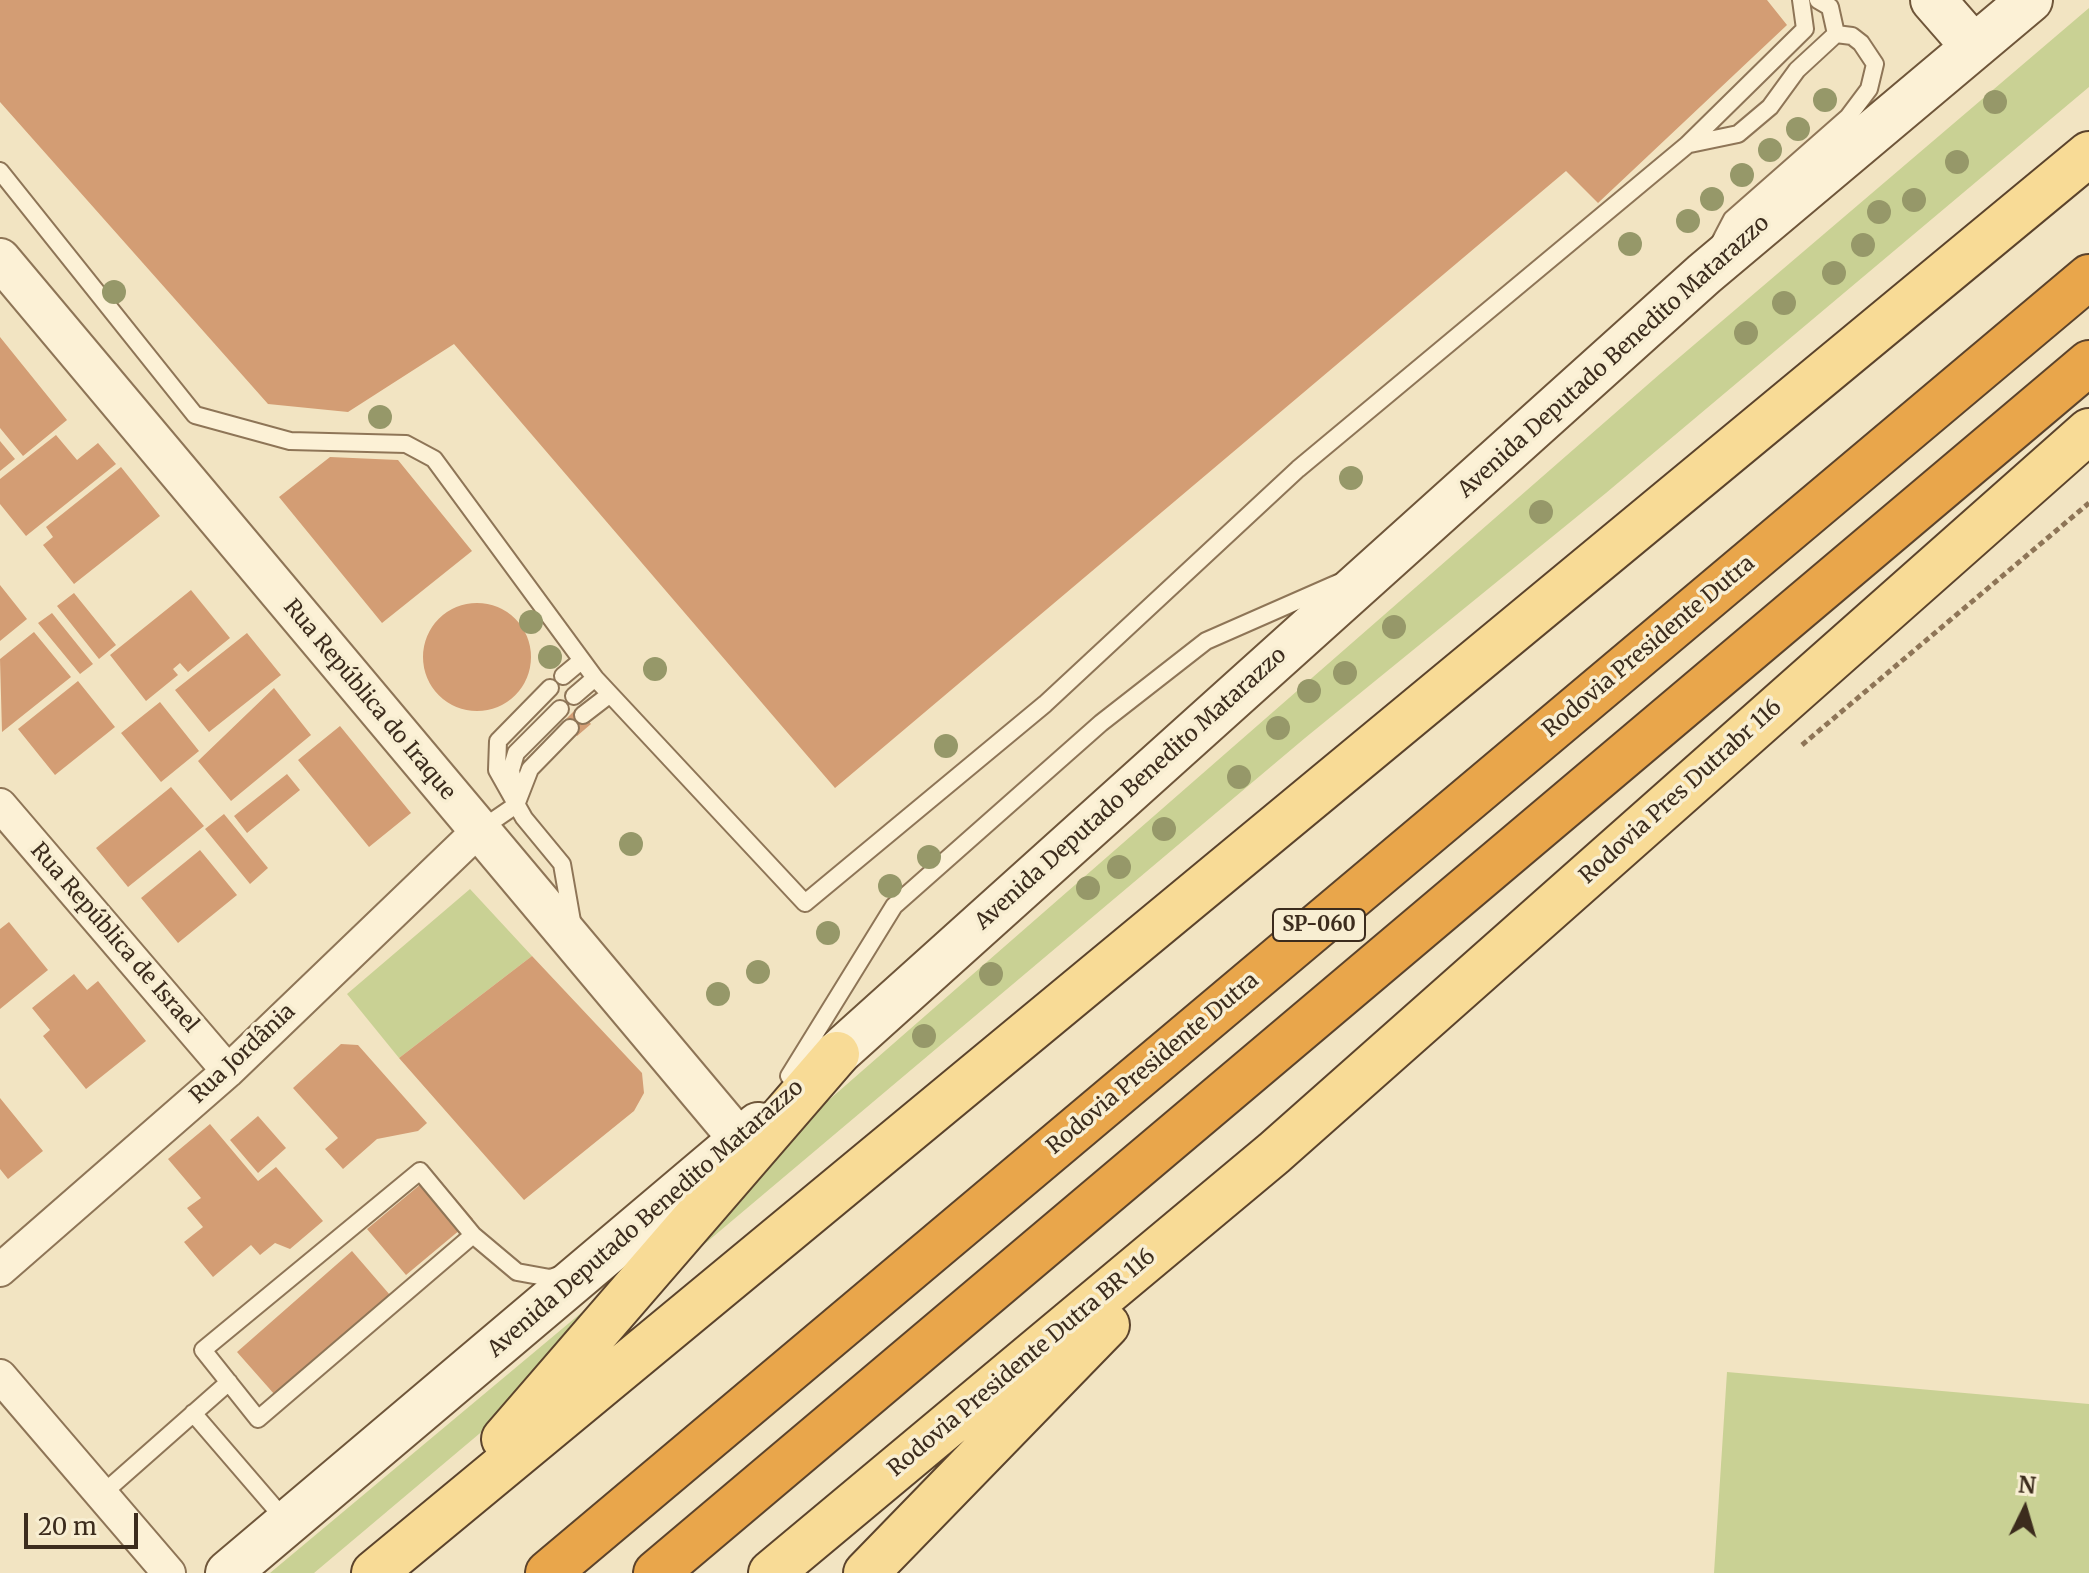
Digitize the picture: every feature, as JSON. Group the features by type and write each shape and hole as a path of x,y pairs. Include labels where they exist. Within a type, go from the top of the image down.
{"highway":[{"name":"Rodovia Presidente Dutra","path":"548,1573 2089,277"},
{"name":"SP-060","path":"656,1573 2089,363"}],"main road":[{"path":"1933,0 1974,47"},
{"name":"Avenida Deputado Benedito Matarazzo","path":"228,1573 597,1263 764,1112 837,1054 1704,274 2030,0"},
{"path":"374,1573 2089,154"},
{"name":"Rodovia Pres Dutrabr 116","path":"1274,1153 2089,431"},
{"path":"420,1535 837,1054"},
{"path":"866,1573 1274,1153"},
{"name":"Rodovia Presidente Dutra BR 116","path":"771,1573 1274,1153"}],"street":[{"name":"Rua República do Iraque","path":"3,267 577,947 764,1112"},
{"name":"Rua República de Israel","path":"0,805 228,1071"},
{"name":"Rua Jordânia","path":"0,1270 228,1071 478,831"},
{"path":"0,1376 169,1573"}],"lane":[{"path":"0,171 195,415 290,441 406,444 434,459 609,695 805,903 1045,704 1298,469 1687,145 1805,29 1801,0"},
{"path":"1818,0 1830,7 1836,34"},
{"path":"1687,145 1738,134 1770,107 1797,70 1836,34 1852,36 1861,43 1875,64 1869,89 1848,117 1732,219 1704,274"},
{"path":"764,1112 894,906 1101,723 1206,641 1380,565"},
{"path":"563,676 581,661"},
{"path":"574,696 595,678"},
{"path":"550,688 498,741 497,770 516,805 562,864 577,947"},
{"path":"583,715 609,695"},
{"path":"516,805 511,770 516,753 560,709"},
{"path":"478,831 516,805 530,769 570,728"},
{"path":"473,1235 258,1419 203,1350 420,1171 473,1235 517,1272 550,1278 597,1263"},
{"path":"101,1495 229,1382"},
{"path":"193,1413 287,1523"}],"green space":[{"path":"2089,8 2089,87 1606,493 1305,738 314,1573 270,1573 672,1237 1661,373"},
{"path":"470,889 532,956 399,1058 347,994"},
{"path":"1727,1372 2089,1404 2089,1573 1714,1573"}],"building":[{"path":"0,0 1767,0 1787,25 1598,203 1566,171 835,788 454,344 348,412 268,404 0,102"},
{"path":"0,337 67,420 23,456 0,428"},
{"path":"56,435 77,460 98,443 116,464 26,536 0,504 0,479"},
{"path":"0,441 15,459 0,471"},
{"path":"330,457 398,460 472,551 382,623 279,497"},
{"path":"121,467 160,516 74,584 43,545 53,537 46,527"},
{"path":"0,585 27,619 0,641"},
{"path":"191,590 230,638 188,672 180,663 173,669 178,675 146,701 110,655"},
{"path":"74,593 116,645 99,659 57,606"},
{"path":"477,603 498,607 515,619 527,636 531,657 527,678 515,695 498,707 477,711 456,707 439,695 427,678 423,657 427,636 439,619 456,607"},
{"path":"52,613 93,664 80,674 38,623"},
{"path":"34,632 71,677 2,732 0,659"},
{"path":"247,633 281,675 209,732 175,690"},
{"path":"78,681 115,727 55,775 18,729"},
{"path":"274,688 311,735 231,801 198,761"},
{"path":"160,702 199,751 161,782 121,733"},
{"path":"577,708 591,724 577,736 564,721"},
{"path":"340,726 411,813 369,847 298,760"},
{"path":"287,774 300,790 247,833 234,816"},
{"path":"171,787 204,826 128,887 96,848"},
{"path":"224,814 268,868 250,884 205,829"},
{"path":"200,850 237,895 178,943 141,898"},
{"path":"9,922 48,970 0,1009 0,929"},
{"path":"532,956 642,1073 644,1093 634,1111 524,1200 399,1058"},
{"path":"74,974 87,990 98,981 146,1041 86,1089 43,1036 50,1030 32,1008"},
{"path":"341,1044 358,1045 427,1123 418,1131 377,1139 343,1169 325,1149 338,1138 293,1088"},
{"path":"0,1098 43,1151 8,1179 0,1169"},
{"path":"258,1116 286,1148 258,1173 230,1140"},
{"path":"210,1124 258,1181 276,1167 323,1221 290,1249 275,1243 260,1255 251,1245 213,1277 184,1242 203,1227 187,1208 201,1198 168,1159"},
{"path":"434,1173 473,1219 406,1275 367,1229"},
{"path":"352,1251 390,1295 275,1395 237,1352"}]}
